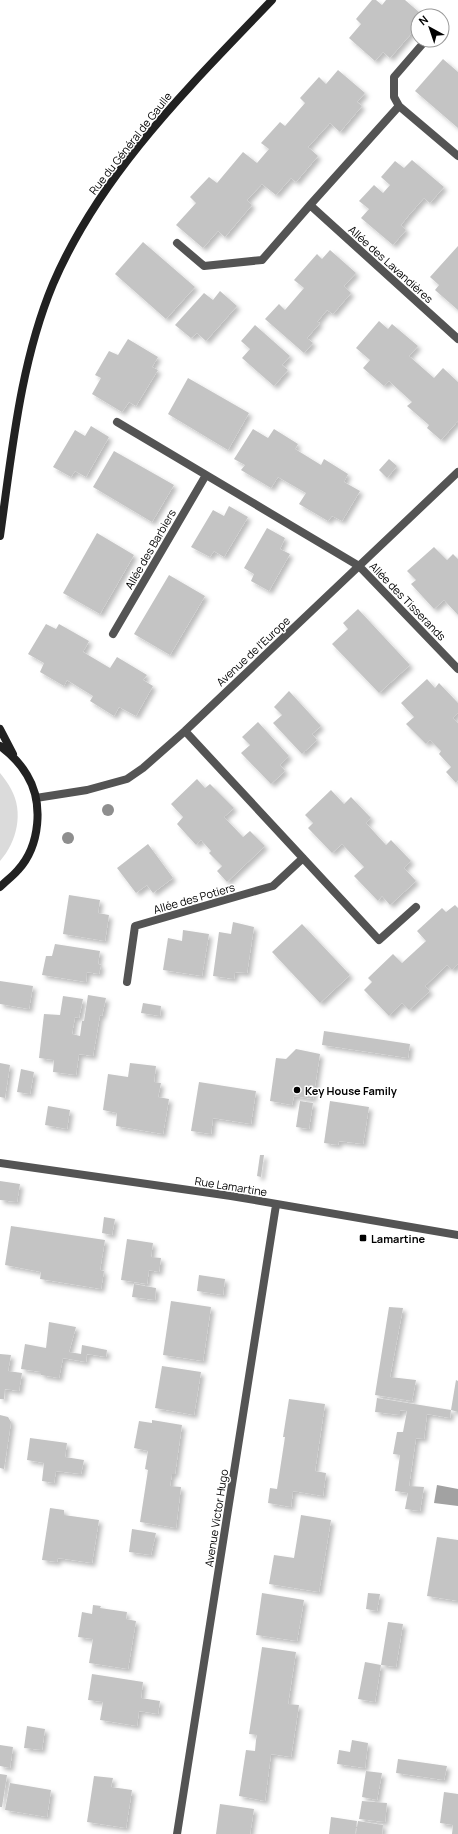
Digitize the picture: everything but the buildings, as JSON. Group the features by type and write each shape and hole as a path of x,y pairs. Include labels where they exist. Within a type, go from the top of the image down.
{"street":[{"name":"Rue du Général de Gaulle","path":"0,536 11,457 26,374 37,330 51,291 71,246 109,185 147,135 184,92 272,0"},
{"path":"419,48 394,77 394,97 399,106 458,156"},
{"path":"177,243 204,266 262,260 399,106"},
{"name":"Allée des Lavandières","path":"310,205 458,339"},
{"path":"117,422 359,566"},
{"name":"Avenue de l'Europe","path":"36,798 87,790 127,779 143,768 185,731 458,472"},
{"name":"Allée des Barbiers","path":"114,634 206,475"},
{"name":"Allée des Tisserands","path":"359,566 458,669"},
{"path":"0,728 14,757 28,776 36,798 38,823 32,847 19,870 0,887"},
{"path":"185,731 379,940 416,907"},
{"path":"0,746 14,757"},
{"name":"Allée des Potiers","path":"127,982 135,926 273,886 303,858"},
{"name":"Rue Lamartine","path":"0,1163 232,1196 276,1205 458,1235"},
{"name":"Avenue Victor Hugo","path":"178,1834 276,1205"}],"shaded area":[{"path":"0,773 9,785 15,798 18,817 17,826 11,845 0,861"},
{"path":"437,1485 458,1489 458,1506 434,1503"}],"place":[{"name":"Key House Family","path":"297,1090"},
{"name":"Lamartine","path":"363,1238"}]}
